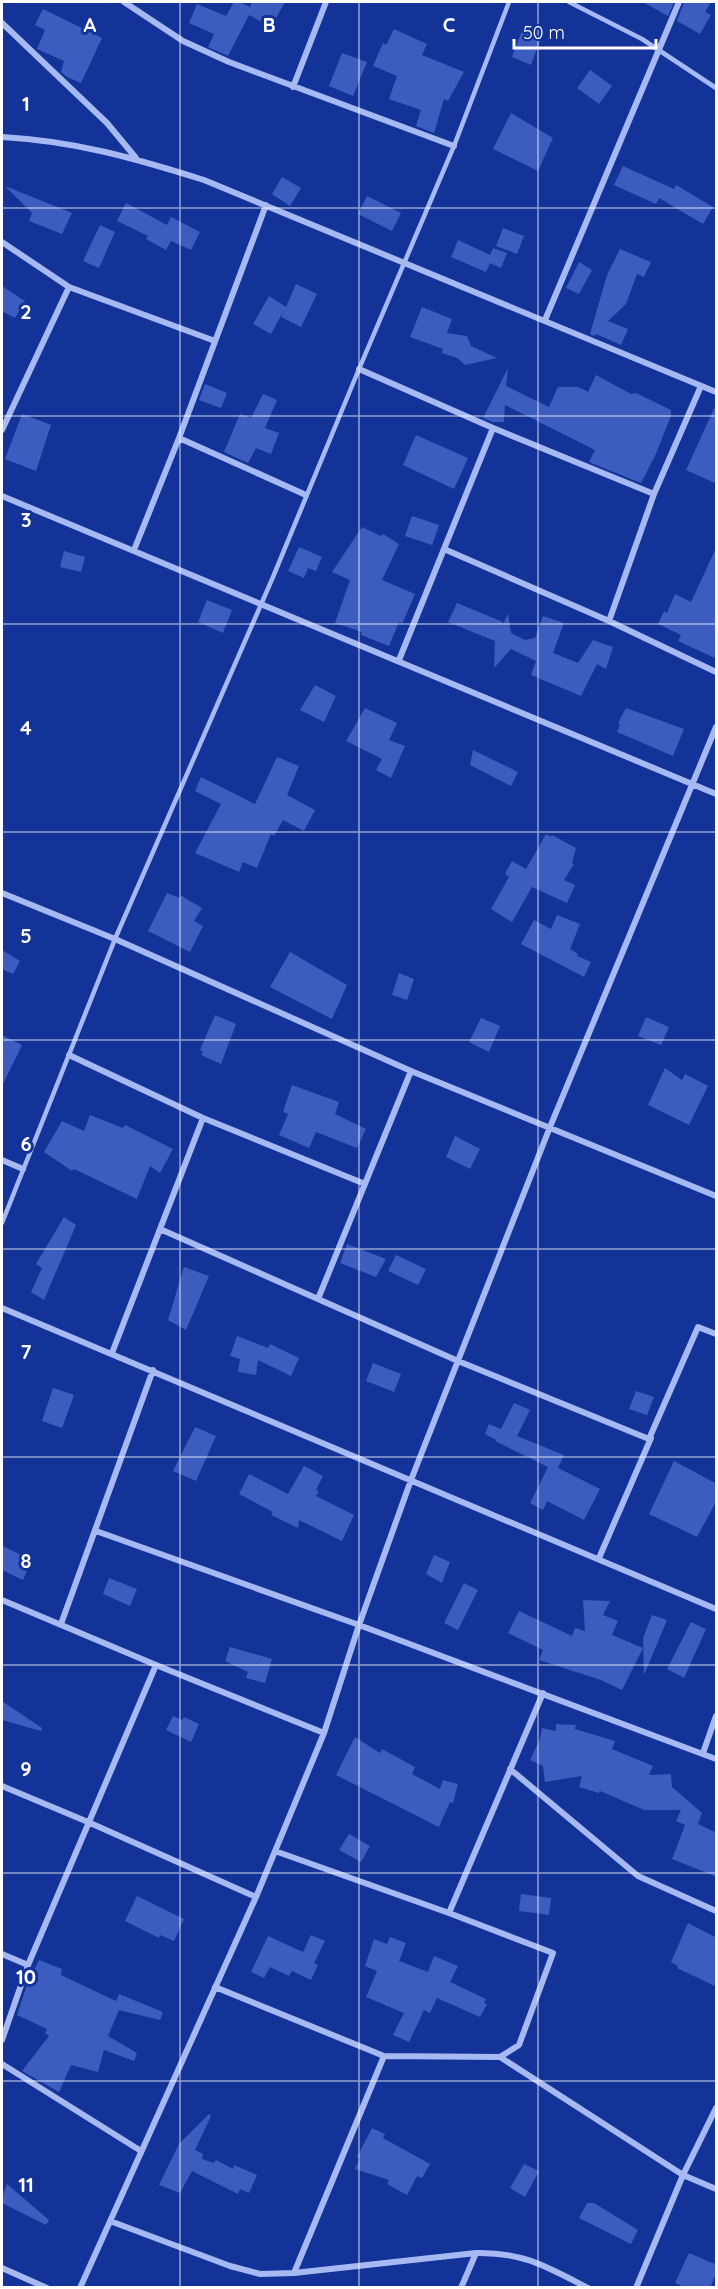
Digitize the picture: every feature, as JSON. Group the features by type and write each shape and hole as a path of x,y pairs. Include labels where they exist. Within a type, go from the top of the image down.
{"street":[{"path":"124,2 183,41 293,87 454,146"},
{"path":"293,87 326,2"},
{"path":"545,320 679,2"},
{"path":"2,23 107,123 136,159"},
{"path":"2,138 80,145 204,180 717,392"},
{"path":"134,550 179,438 266,205"},
{"path":"2,242 69,287 215,341"},
{"path":"2,430 69,287"},
{"path":"358,369 654,494"},
{"path":"609,621 654,494 701,386"},
{"path":"399,660 494,428"},
{"path":"179,438 306,495"},
{"path":"2,495 717,794"},
{"path":"444,549 609,621 717,672"},
{"path":"80,2288 256,1897 324,1733 359,1625 411,1480 550,1127 717,727"},
{"path":"2,893 115,939 411,1071 717,1196"},
{"path":"69,1055 203,1118 365,1184"},
{"path":"318,1299 411,1071"},
{"path":"112,1353 203,1118"},
{"path":"2,1160 23,1169"},
{"path":"160,1229 458,1361 649,1438 698,1327"},
{"path":"2,1310 153,1370 717,1609"},
{"path":"698,1327 717,1334"},
{"path":"599,1558 698,1327"},
{"path":"61,1624 153,1370"},
{"path":"96,1531 359,1625 717,1759"},
{"path":"2,1600 324,1733"},
{"path":"2,2040 28,1965 156,1665"},
{"path":"449,1913 543,1693"},
{"path":"703,1753 717,1716"},
{"path":"510,1768 638,1876 717,1911"},
{"path":"2,1786 256,1897"},
{"path":"275,1851 553,1953 519,2045 500,2057"},
{"path":"2,1954 28,1965"},
{"path":"215,1987 384,2056 500,2057 683,2175 717,2189"},
{"path":"294,2273 384,2056"},
{"path":"2,2064 141,2151"},
{"path":"636,2288 683,2175 717,2108"},
{"path":"110,2221 260,2274 294,2273 476,2253 502,2253 535,2260 588,2288"},
{"path":"461,2288 476,2253"},
{"path":"2,2268 47,2288"}],"lane":[{"path":"2,1223 115,939 262,603 358,369 405,263 454,146 509,2"},
{"path":"569,2 585,8 658,50 717,88"}],"building":[{"path":"234,2 250,7 252,2 285,2 271,27 249,15 228,56 208,47 214,34 189,23 197,4 226,16"},
{"path":"643,2 674,2 668,16"},
{"path":"684,2 711,2 705,12 711,15 700,34 677,21"},
{"path":"43,9 102,38 81,83 61,72 64,61 37,49 45,30 35,25"},
{"path":"523,28 542,35 531,65 512,57"},
{"path":"394,29 427,44 422,55 464,72 448,101 444,99 434,133 416,126 421,110 389,99 397,76 373,66 383,43 386,45"},
{"path":"342,53 367,62 353,96 329,86"},
{"path":"590,70 612,86 599,104 577,88"},
{"path":"511,113 553,138 538,171 493,149"},
{"path":"623,166 674,189 676,185 713,207 703,224 659,198 656,204 614,185"},
{"path":"282,177 301,188 290,206 272,194"},
{"path":"5,186 72,213 62,234 29,221 32,213"},
{"path":"367,196 401,213 392,231 358,214"},
{"path":"126,203 167,225 171,217 200,232 191,250 171,241 166,250 146,239 148,236 117,221"},
{"path":"100,225 115,232 99,268 83,261"},
{"path":"503,228 524,236 517,254 496,246"},
{"path":"458,240 490,255 493,248 507,253 501,268 490,263 486,272 451,257"},
{"path":"620,249 651,262 644,277 637,274 626,304 608,321 628,329 621,345 596,334 594,336 590,334 607,275"},
{"path":"579,262 592,270 579,294 566,288"},
{"path":"296,284 317,294 301,327 281,317 284,310 271,334 253,324 269,296 286,307"},
{"path":"2,286 25,301 15,318 2,311"},
{"path":"422,307 452,319 447,333 467,336 471,346 497,358 465,365 457,358 442,353 443,349 410,337"},
{"path":"508,368 506,386 549,407 558,387 578,387 588,392 596,375 631,394 636,393 671,410 671,416 655,456 641,483 589,462 595,450 505,405 504,422 493,422 483,418"},
{"path":"205,384 227,393 221,408 199,400"},
{"path":"263,394 277,400 265,428 279,433 271,454 256,448 248,463 224,452 240,414 251,418"},
{"path":"717,402 717,484 686,470"},
{"path":"22,414 51,425 36,471 5,459"},
{"path":"416,435 468,458 454,489 403,465"},
{"path":"412,516 439,525 432,545 405,536"},
{"path":"362,527 381,536 383,534 399,544 382,580 415,594 389,646 361,635 362,632 335,623 350,580 332,572"},
{"path":"717,546 717,659 678,641 681,635 658,624 664,611 667,613 675,594 691,602"},
{"path":"299,547 322,557 316,571 308,568 304,578 288,571"},
{"path":"64,551 85,557 81,572 60,567"},
{"path":"207,600 232,610 223,633 198,622"},
{"path":"457,603 503,622 501,628 508,614 511,633 525,640 535,638 543,616 564,623 553,653 578,663 593,640 613,647 606,669 597,664 581,696 531,675 536,661 511,649 494,668 495,641 448,622"},
{"path":"315,685 336,696 324,722 300,710"},
{"path":"365,708 397,723 389,740 405,746 391,778 376,770 382,759 346,741"},
{"path":"626,708 684,729 673,756 617,732 620,724 618,723"},
{"path":"473,750 518,772 511,786 470,765"},
{"path":"277,757 299,766 287,795 315,810 304,831 283,820 274,836 271,834 257,868 243,862 239,872 195,853 221,804 195,791 201,777 255,804"},
{"path":"546,834 576,848 572,863 574,864 564,880 575,885 567,903 532,887 512,922 491,909 509,877 505,874 512,861 526,869"},
{"path":"167,893 180,898 180,895 202,908 194,921 203,926 190,952 148,931"},
{"path":"557,915 580,924 570,949 578,954 577,956 591,962 584,977 521,944 534,920 551,929"},
{"path":"2,950 20,961 13,974 2,969"},
{"path":"290,952 347,985 332,1019 270,987"},
{"path":"399,973 414,979 407,1000 392,995"},
{"path":"215,1015 236,1024 221,1064 201,1055 203,1052 200,1050"},
{"path":"646,1017 669,1027 661,1045 638,1036"},
{"path":"481,1018 500,1026 489,1052 469,1042"},
{"path":"2,1035 22,1045 2,1086"},
{"path":"665,1068 682,1080 685,1074 708,1086 689,1125 648,1105"},
{"path":"292,1085 339,1102 335,1114 366,1129 357,1148 316,1132 309,1148 279,1135 288,1114 283,1112"},
{"path":"90,1115 123,1128 125,1125 173,1149 160,1173 150,1166 137,1199 74,1169 72,1171 44,1152 62,1121 84,1131"},
{"path":"455,1136 480,1149 470,1169 446,1157"},
{"path":"64,1217 76,1225 44,1300 31,1292 42,1268 36,1264"},
{"path":"347,1244 386,1259 376,1277 340,1263"},
{"path":"396,1255 426,1269 418,1285 388,1271"},
{"path":"184,1267 209,1276 186,1330 168,1320"},
{"path":"237,1336 268,1348 270,1344 299,1358 291,1376 258,1360 256,1375 238,1372 240,1359 230,1356"},
{"path":"373,1363 401,1374 394,1392 366,1381"},
{"path":"53,1388 74,1395 62,1428 42,1421"},
{"path":"636,1391 654,1397 647,1415 629,1409"},
{"path":"514,1403 530,1410 517,1436 564,1455 558,1468 600,1489 584,1520 547,1501 543,1510 530,1503 548,1467 485,1434 489,1424 501,1429"},
{"path":"195,1427 216,1436 196,1481 173,1471"},
{"path":"674,1461 717,1484 717,1500 697,1537 649,1514"},
{"path":"304,1466 323,1476 316,1490 319,1492 316,1496 354,1515 342,1541 299,1520 298,1528 271,1515 273,1512 239,1494 249,1474 288,1494"},
{"path":"2,1546 32,1560 23,1580 2,1570"},
{"path":"434,1555 450,1562 442,1583 426,1574"},
{"path":"109,1578 137,1589 130,1606 103,1594"},
{"path":"464,1583 478,1590 458,1630 444,1623"},
{"path":"583,1600 610,1601 603,1615 618,1621 612,1635 643,1648 622,1690 601,1680 539,1660 543,1650 508,1633 519,1611 572,1636 575,1628 585,1631"},
{"path":"652,1615 667,1620 644,1675 643,1638"},
{"path":"691,1622 706,1629 684,1678 667,1669"},
{"path":"230,1647 272,1659 265,1683 246,1678 248,1672 225,1661"},
{"path":"2,1701 42,1728 41,1731 2,1720"},
{"path":"173,1716 182,1720 184,1717 199,1724 191,1742 166,1730"},
{"path":"556,1724 576,1725 575,1729 615,1741 612,1749 653,1766 649,1775 671,1774 672,1787 702,1813 698,1824 717,1833 717,1877 672,1859 685,1825 676,1821 681,1810 644,1810 600,1791 599,1793 579,1787 582,1776 545,1782 543,1766 530,1760 540,1739 542,1728 556,1731"},
{"path":"355,1737 380,1753 382,1749 415,1767 412,1774 440,1789 443,1780 458,1784 453,1803 450,1802 439,1827 336,1775"},
{"path":"349,1834 370,1846 361,1862 339,1850"},
{"path":"521,1894 551,1898 549,1915 519,1911"},
{"path":"137,1896 184,1919 174,1941 160,1935 159,1938 125,1921"},
{"path":"688,1923 717,1938 717,1987 677,1968 678,1966 671,1962"},
{"path":"311,1935 325,1941 314,1963 318,1965 311,1980 292,1971 289,1976 270,1967 264,1978 251,1972 268,1936 303,1952"},
{"path":"390,1937 406,1943 399,1961 428,1972 434,1956 458,1966 450,1982 486,1999 484,2003 487,2004 480,2017 437,1998 430,2013 424,2010 409,2042 393,2035 404,2013 366,1997 377,1971 365,1966 374,1939 387,1944"},
{"path":"39,1960 62,1969 61,1975 116,2001 119,1994 163,2012 160,2020 119,2010 108,2036 137,2053 134,2061 104,2050 98,2072 71,2065 59,2092 22,2071 49,2036 45,2033 47,2029 17,2015 27,1985"},
{"path":"209,2114 211,2116 195,2150 203,2154 202,2159 214,2163 216,2160 233,2169 234,2165 257,2175 249,2193 240,2189 238,2194 192,2171 180,2193 159,2185 179,2144"},
{"path":"372,2128 385,2134 383,2138 430,2164 422,2178 417,2176 407,2195 387,2184 389,2180 355,2169 360,2159 357,2157"},
{"path":"524,2164 539,2171 525,2197 510,2188"},
{"path":"7,2184 49,2220 46,2225 2,2203"},
{"path":"587,2203 594,2203 638,2230 631,2244 579,2218"},
{"path":"689,2253 717,2265 710,2288 687,2288 675,2283"}]}
